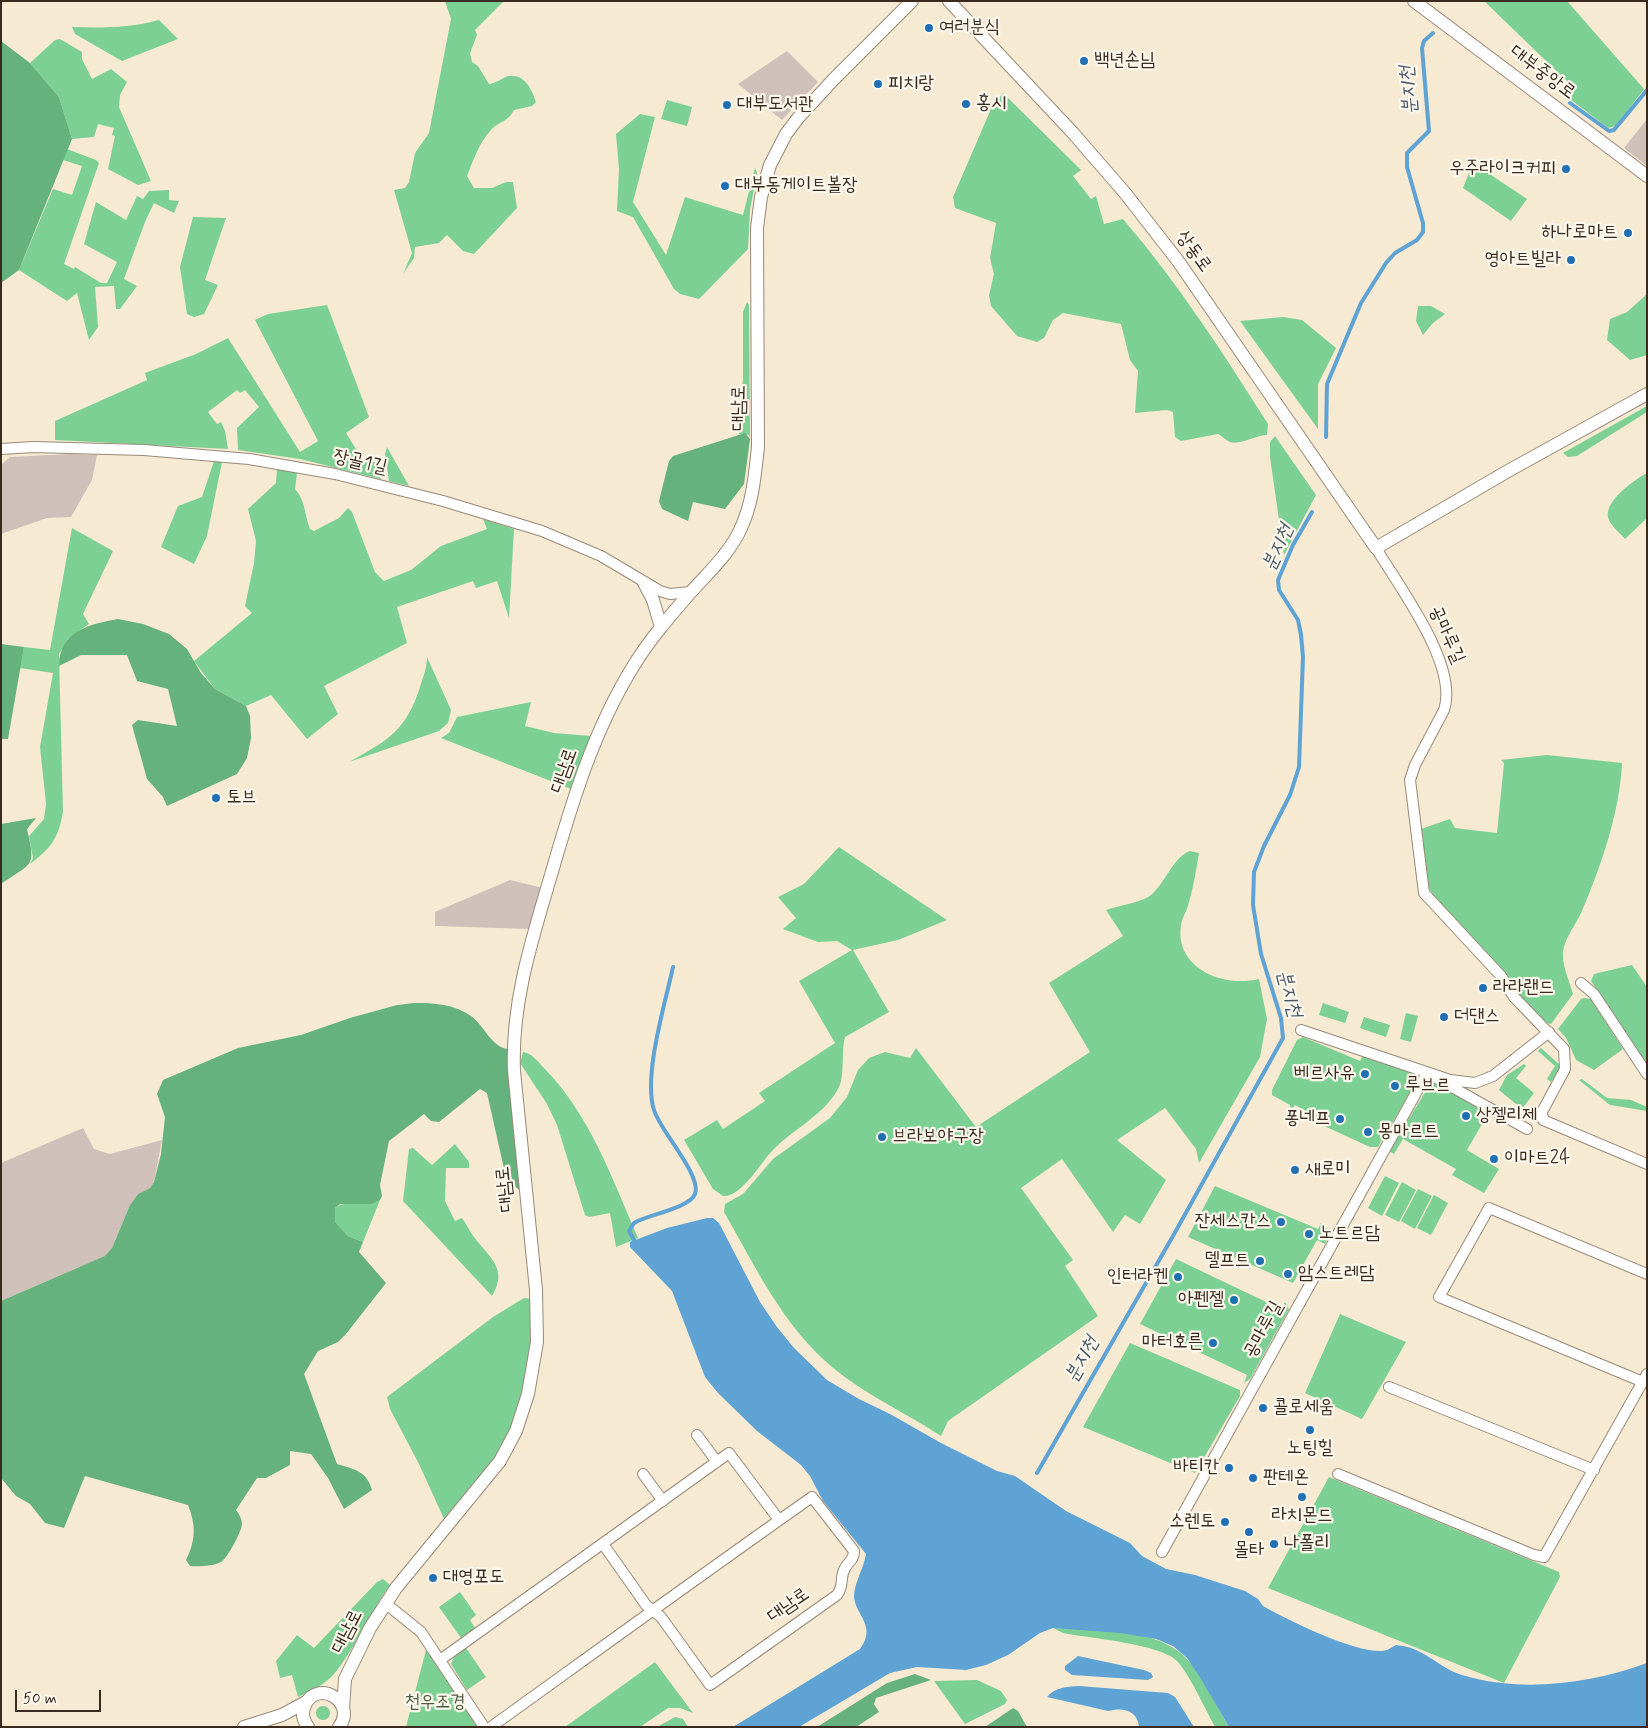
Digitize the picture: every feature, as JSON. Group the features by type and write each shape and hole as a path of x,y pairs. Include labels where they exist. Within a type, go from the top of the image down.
{"street":[{"name":"대남로","path":"345,1679 385,1603 492,1472 511,1442 526,1401 536,1354 537,1320 533,1260 516,1099 513,1045 516,1016 534,933 579,784 613,700 635,663 660,627 716,564 740,530 750,501 755,479 759,402 757,228 761,197 770,165 781,142 798,118 912,1"},
{"name":"상동로","path":"949,1 1073,133 1131,201 1178,261 1376,548"},
{"name":"대부중앙로","path":"1414,1 1647,176"},
{"path":"1376,548 1508,471 1647,394"},
{"name":"장골1길","path":"1,449 33,447 144,450 249,459 326,472 444,501 542,530 601,556 644,583 670,594 690,592"},
{"name":"공마루길","path":"1376,548 1423,624 1442,667 1446,684 1444,710 1414,765 1410,780 1424,893 1501,976 1514,997 1564,1049 1566,1062 1562,1076 1542,1112 1543,1120 1647,1164"},
{"path":"644,583 653,600 660,627"},
{"path":"1581,983 1594,994 1647,1074"},
{"path":"1301,1030 1427,1073 1465,1083 1484,1080 1502,1070 1549,1032"},
{"path":"1427,1073 1527,1128"},
{"name":"공마루길","path":"1162,1552 1427,1073"},
{"path":"1338,1474 1541,1558 1546,1555 1645,1378 1439,1297 1489,1208 1647,1274"},
{"path":"1389,1386 1594,1470"},
{"path":"697,1435 717,1462"},
{"path":"440,1660 729,1453 779,1520"},
{"path":"642,1474 663,1501"},
{"name":"대남로","path":"491,1727 653,1611 779,1520 812,1497 854,1551 853,1559 843,1571 844,1583 837,1596 710,1685 661,1617 653,1611 646,1605 603,1544"},
{"name":"대남로","path":"385,1603 421,1632 484,1727"},
{"path":"244,1727 282,1715 345,1679"},
{"path":"340,1726 345,1679"},
{"path":"320,1693 326,1693 337,1698 343,1708"},
{"path":"306,1702 303,1714 308,1726"},
{"path":"282,1715 308,1726"}],"shaded area":[{"path":"787,51 818,82 782,120 738,84"},
{"path":"1647,119 1647,166 1624,148"},
{"path":"70,454 97,455 92,480 71,517 47,518 1,534 1,465 10,457"},
{"path":"510,880 543,888 531,929 435,926 435,912"},
{"path":"83,1128 94,1149 110,1154 162,1140 154,1182 150,1188 138,1194 130,1205 112,1248 106,1256 1,1301 1,1163"}],"green space":[{"path":"445,1 504,1 475,30 477,35 470,53 472,62 478,66 489,84 508,76 519,77 527,83 536,102 532,106 514,110 506,120 491,130 480,146 467,176 474,188 492,188 506,182 513,182 517,208 474,254 463,251 447,235 439,243 415,247 414,258 403,274 412,253 394,190 405,188 409,182 415,153 429,133 451,19"},
{"path":"1484,1 1567,1 1644,89 1616,126 1608,128 1566,96 1572,86"},
{"path":"159,20 178,39 122,61 75,34 72,27 116,27"},
{"path":"60,39 82,52 82,59 92,79 111,69 127,82 120,95 119,107 151,181 138,185 108,169 115,136 112,135 114,128 98,124 94,137 72,139 59,97 30,63 55,40"},
{"path":"1,41 30,63 59,97 72,139 19,270 1,283"},
{"path":"1003,93 1081,170 1073,176 1091,199 1096,196 1104,224 1123,219 1163,268 1217,345 1268,424 1267,435 1237,443 1228,441 1218,434 1181,441 1175,437 1173,412 1167,410 1135,413 1138,371 1130,360 1121,324 1063,313 1053,320 1044,338 1037,342 1017,336 991,306 989,295 994,274 990,258 996,223 955,208 953,197 991,109"},
{"path":"667,100 692,107 687,126 661,119"},
{"path":"640,114 655,117 633,202 666,255 685,197 743,215 755,168 757,173 750,210 748,249 699,299 680,294 674,289 633,217 617,211 619,169 616,134"},
{"path":"67,149 96,160 99,163 64,264 74,269 75,267 101,283 107,283 117,262 84,244 96,202 126,220 137,196 143,199 149,191 169,190 169,200 179,201 174,213 154,203 124,279 137,286 120,309 116,309 114,286 95,287 98,327 89,340 77,293 67,301 19,270 53,189 72,195 82,166 63,160"},
{"path":"1473,163 1527,199 1511,221 1463,188"},
{"path":"193,217 226,218 205,280 218,285 204,314 194,317 187,314 180,267"},
{"path":"1647,294 1647,355 1630,360 1607,340 1610,319 1627,312"},
{"path":"747,302 749,305 750,439 749,435 739,434 743,379 743,312"},
{"path":"327,305 369,417 346,433 364,462 377,462 381,479 300,459 238,450 237,428 259,407 245,390 240,393 237,390 208,412 217,424 221,422 225,431 228,449 55,440 55,421 147,380 145,373 196,354 228,338 300,452 318,441 255,320 268,314"},
{"path":"1418,306 1431,306 1445,314 1433,323 1423,335 1416,321"},
{"path":"1283,317 1302,320 1336,348 1318,384 1318,429 1240,321"},
{"path":"1647,406 1647,412 1577,456 1568,457 1563,453"},
{"path":"745,433 750,439 744,484 725,509 693,502 688,521 662,509 659,501 669,461 673,456"},
{"path":"1275,436 1316,495 1284,555 1270,457 1270,442"},
{"path":"387,447 409,486 389,481 385,454"},
{"path":"214,461 222,462 207,536 194,564 161,547 178,506 202,497"},
{"path":"277,469 297,473 295,489 303,503 310,529 314,531 339,518 348,508 352,512 375,572 384,581 411,570 441,546 487,529 483,519 514,529 509,618 497,581 476,588 473,581 397,607 407,643 324,686 338,714 307,739 271,695 246,706 215,689 194,661 252,613 245,606 254,563 256,541 248,509 276,483"},
{"path":"1647,473 1647,518 1625,539 1609,520 1610,506 1620,493"},
{"path":"72,528 113,551 83,614 89,624 68,639 59,654 63,812 59,829 53,842 30,864 33,858 29,836 44,819 46,804 40,747 53,673 20,668 24,647 50,650"},
{"path":"118,619 143,624 169,634 187,649 201,673 215,689 246,706 250,716 251,738 247,758 237,774 167,806 163,797 147,779 132,725 138,720 177,726 168,689 137,681 127,655 81,655 59,666 60,654 70,637 87,627"},
{"path":"1,644 24,647 8,739 1,739"},
{"path":"427,657 451,710 448,723 439,731 349,762 384,741 401,725 414,702 425,672"},
{"path":"531,702 525,726 554,733 591,736 571,789 441,738 449,733 457,717"},
{"path":"1547,755 1622,763 1618,800 1608,839 1582,911 1567,939 1563,951 1564,965 1573,994 1551,1024 1547,1023 1517,994 1506,974 1433,895 1428,886 1421,829 1450,819 1455,828 1497,833 1504,763 1501,760"},
{"path":"36,818 27,829 31,851 29,863 20,872 1,884 1,824"},
{"path":"839,847 947,920 898,940 853,950 889,1012 845,1037 841,1082 833,1097 818,1113 781,1142 744,1185 730,1195 723,1196 713,1189 684,1140 717,1120 723,1129 765,1101 759,1093 835,1043 799,981 852,950 837,941 818,942 783,929 796,918 778,897 804,884"},
{"path":"1190,851 1199,853 1190,900 1181,925 1181,940 1185,953 1193,963 1217,977 1245,981 1259,979 1267,1019 1260,1057 1199,1163 1196,1149 1165,1108 1117,1140 1166,1180 1140,1224 1125,1215 1113,1232 1062,1159 1021,1188 1073,1260 1065,1266 1098,1316 948,1421 941,1436 844,1377 815,1351 784,1314 771,1294 724,1212 725,1204 743,1194 773,1159 830,1118 847,1097 858,1070 869,1058 885,1052 910,1058 916,1048 976,1127 1090,1052 1049,983 1123,936 1106,910 1136,902 1151,895 1174,864"},
{"path":"1632,965 1647,987 1646,1064 1591,981 1594,974"},
{"path":"1581,999 1591,999 1623,1049 1594,1070 1576,1060 1566,1038 1558,1029"},
{"path":"414,1003 444,1005 458,1009 476,1020 497,1044 508,1049 521,1191 511,1184 505,1173 487,1093 480,1089 439,1122 431,1121 424,1114 389,1141 380,1185 382,1196 380,1200 371,1204 340,1204 335,1208 335,1222 348,1236 363,1242 359,1252 386,1283 338,1342 318,1351 304,1374 337,1464 359,1472 367,1479 372,1490 344,1509 328,1478 311,1454 290,1451 290,1465 266,1478 257,1478 236,1510 242,1524 227,1556 221,1562 206,1566 190,1566 186,1560 192,1546 194,1532 188,1505 85,1476 64,1528 45,1523 30,1504 16,1496 1,1478 1,1301 105,1256 112,1248 130,1205 138,1194 150,1188 154,1182 161,1154 165,1117 157,1094 163,1080 238,1048 301,1035 350,1018 397,1005"},
{"path":"1323,1003 1349,1012 1345,1023 1319,1015"},
{"path":"1406,1013 1418,1016 1411,1042 1400,1039"},
{"path":"1364,1017 1390,1025 1386,1037 1360,1028"},
{"path":"1303,1037 1360,1061 1363,1055 1415,1074 1416,1082 1378,1147 1370,1147 1322,1125 1324,1121 1295,1105 1291,1111 1290,1105 1272,1095 1272,1090 1297,1040"},
{"path":"1541,1048 1561,1066 1551,1082 1547,1079 1555,1066 1538,1051"},
{"path":"523,1052 529,1054 537,1061 560,1086 587,1127 609,1170 638,1238 616,1247 610,1213 589,1217 585,1215 557,1125 547,1104 520,1063"},
{"path":"1524,1064 1526,1066 1516,1078 1534,1093 1522,1109 1499,1090 1507,1075"},
{"path":"1582,1079 1607,1098 1631,1100 1647,1107 1647,1111 1610,1105 1579,1080"},
{"path":"1432,1081 1485,1111 1479,1122 1482,1124 1467,1150 1499,1169 1484,1193 1452,1175 1456,1169 1403,1139 1394,1154 1389,1151"},
{"path":"455,1144 469,1162 469,1168 446,1168 445,1201 455,1221 462,1218 496,1266 498,1280 492,1296 403,1201 409,1149 413,1148 432,1165"},
{"path":"1385,1176 1399,1183 1382,1216 1368,1208"},
{"path":"1402,1182 1416,1190 1399,1222 1385,1215"},
{"path":"1215,1186 1318,1229 1321,1223 1330,1231 1325,1244 1317,1240 1293,1283 1188,1237"},
{"path":"1418,1189 1432,1196 1415,1229 1401,1221"},
{"path":"1434,1195 1448,1203 1431,1235 1417,1228"},
{"path":"380,1200 363,1242 348,1236 335,1222 335,1208 340,1205 369,1203"},
{"path":"1176,1259 1281,1309 1285,1302 1289,1309 1250,1379 1244,1383 1247,1375 1140,1324"},
{"path":"524,1298 532,1299 531,1340 526,1380 515,1418 508,1437 492,1464 480,1481 445,1521 419,1464 390,1409 387,1397 493,1317"},
{"path":"1340,1314 1406,1342 1362,1419 1305,1393"},
{"path":"1130,1343 1240,1390 1240,1396 1195,1473 1083,1427"},
{"path":"1329,1477 1559,1572 1560,1577 1504,1683 1268,1588"},
{"path":"383,1579 390,1585 342,1664 326,1681 298,1697 292,1675 280,1678 276,1661 297,1635 314,1648 377,1582"},
{"path":"460,1592 476,1615 470,1620 475,1628 461,1638 439,1607"},
{"path":"1053,1628 1124,1632 1159,1641 1174,1648 1192,1665 1229,1727 1215,1727 1188,1677 1178,1662 1170,1656 1142,1646 1063,1633"},
{"path":"466,1648 486,1677 467,1690 451,1664 454,1657"},
{"name":"천우조경","path":"426,1650 478,1727 406,1727"},
{"path":"655,1662 693,1713 680,1708 668,1708 640,1727 565,1727"},
{"path":"915,1674 931,1680 876,1698 874,1704 879,1712 856,1727 817,1727 887,1683"},
{"path":"977,1680 1001,1691 1007,1700 1005,1704 965,1724 934,1681"},
{"path":"320,1706 326,1706 330,1713 326,1720 320,1720 316,1716 316,1710"},
{"path":"1013,1708 1018,1711 1027,1727 985,1727"},
{"path":"675,1717 683,1719 688,1727 657,1727"}],"water":[{"path":"713,1218 719,1223 760,1302 777,1327 794,1348 827,1380 941,1443 997,1471 1015,1476 1066,1511 1130,1543 1142,1556 1166,1569 1195,1575 1245,1591 1258,1599 1263,1606 1338,1641 1369,1650 1384,1651 1396,1645 1410,1648 1456,1673 1484,1681 1507,1684 1555,1684 1602,1676 1647,1663 1647,1727 1229,1727 1187,1658 1173,1646 1156,1639 1120,1633 1053,1628 1040,1633 1008,1655 986,1665 966,1670 917,1667 890,1673 799,1727 733,1727 860,1649 867,1634 854,1597 866,1554 823,1501 810,1476 801,1465 757,1431 718,1393 705,1377 672,1291 630,1247 630,1242 667,1228"},
{"path":"1078,1656 1144,1670 1151,1673 1153,1677 1148,1680 1072,1675 1065,1670 1065,1666"},
{"path":"1079,1686 1168,1693 1175,1697 1194,1727 1139,1727 1136,1717 1128,1711 1119,1709 1108,1711 1047,1697 1057,1689"}],"waterway":[{"name":"분지천","path":"1326,437 1327,384 1361,303 1386,263 1395,253 1417,240 1423,232 1423,223 1407,167 1407,153 1429,131 1422,48 1424,41 1433,33"},
{"name":"분지천","path":"1570,103 1609,131 1614,130 1647,90"},
{"name":"분지천","path":"1037,1473 1173,1236 1283,1038 1281,1018 1261,954 1253,905 1254,872 1264,846 1290,795 1299,767 1303,657 1301,635 1298,620 1279,590 1278,580 1293,545 1312,512"},
{"path":"634,1240 629,1231 634,1223 677,1207 691,1199 695,1194 692,1176 658,1119 651,1096 651,1079 656,1040 673,967"}],"place":[{"name":"여러분식","path":"929,28"},
{"name":"백년손님","path":"1084,61"},
{"name":"피치랑","path":"878,84"},
{"name":"홍시","path":"966,104"},
{"name":"대부도서관","path":"727,105"},
{"name":"우주라이크커피","path":"1566,169"},
{"name":"대부동게이트볼장","path":"725,186"},
{"name":"하나로마트","path":"1628,233"},
{"name":"영아트빌라","path":"1571,260"},
{"name":"토브","path":"216,798"},
{"name":"라라랜드","path":"1483,988"},
{"name":"더댄스","path":"1444,1017"},
{"name":"베르사유","path":"1365,1074"},
{"name":"루브르","path":"1395,1086"},
{"name":"상젤리제","path":"1466,1116"},
{"name":"퐁네프","path":"1340,1119"},
{"name":"몽마르트","path":"1368,1132"},
{"name":"브라보야구장","path":"882,1137"},
{"name":"이마트24","path":"1494,1159"},
{"name":"새로미","path":"1295,1170"},
{"name":"잔세스칸스","path":"1281,1222"},
{"name":"노트르담","path":"1309,1234"},
{"name":"델프트","path":"1260,1261"},
{"name":"암스트레담","path":"1288,1274"},
{"name":"인터라켄","path":"1178,1277"},
{"name":"아펜젤","path":"1234,1300"},
{"name":"마터호른","path":"1213,1343"},
{"name":"콜로세움","path":"1263,1408"},
{"name":"노팅힐","path":"1310,1430"},
{"name":"바티칸","path":"1229,1468"},
{"name":"판테온","path":"1253,1478"},
{"name":"라치몬드","path":"1302,1497"},
{"name":"소렌토","path":"1225,1522"},
{"name":"몰타","path":"1249,1532"},
{"name":"나폴리","path":"1274,1544"},
{"name":"대영포도","path":"433,1578"}]}
